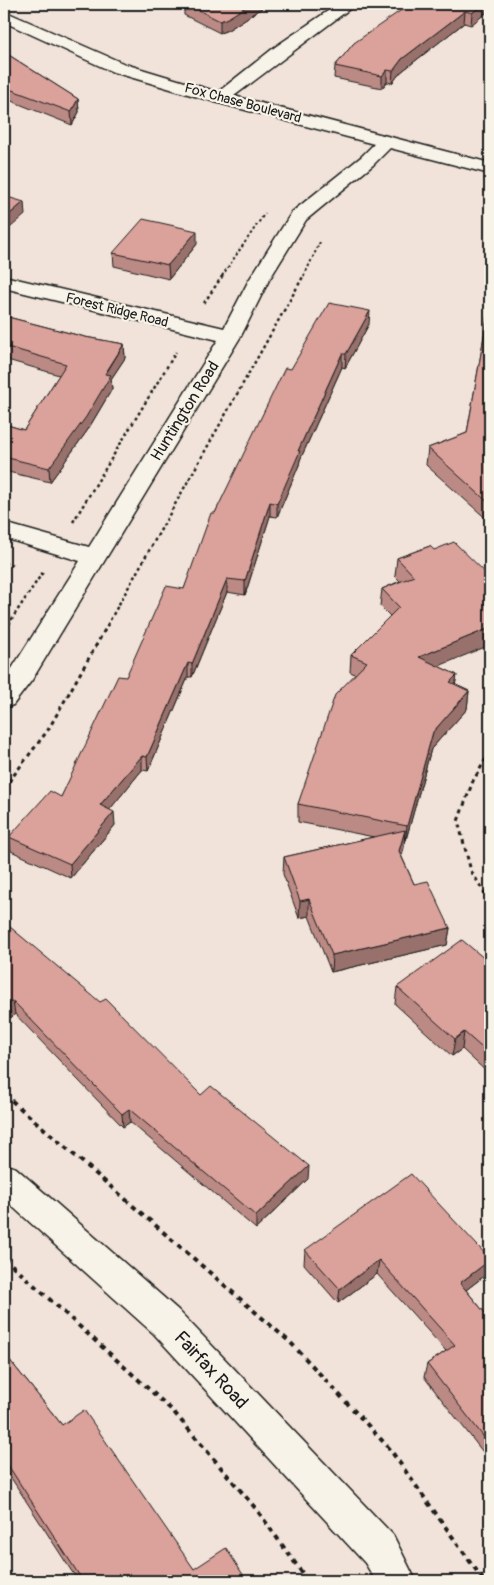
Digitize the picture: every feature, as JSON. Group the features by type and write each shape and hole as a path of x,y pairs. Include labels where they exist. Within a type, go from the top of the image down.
{"street":[{"path":"221,98 281,51 348,4"},
{"name":"Fox Chase Boulevard","path":"4,16 119,68 221,98 490,169"},
{"name":"Huntington Road","path":"4,699 24,674 231,336 259,280 299,216 367,161 386,142"},
{"name":"Forest Ridge Road","path":"4,282 231,336"},
{"path":"4,530 94,557"},
{"name":"Fairfax Road","path":"4,1178 166,1322 379,1549 397,1581"}],"path":[{"path":"4,788 48,730 305,274 320,240"},
{"path":"490,752 473,781 458,821 471,871 490,901"},
{"path":"4,1094 160,1227 291,1343 389,1448 484,1581"},
{"path":"4,1258 173,1411 257,1510 308,1581"}],"building":[{"path":"186,4 250,4 220,21"},
{"path":"410,4 484,4 472,13 465,11 402,59 393,71 387,70 382,76 335,66 354,43"},
{"path":"4,52 78,99 71,112 4,87"},
{"path":"4,196 24,202 4,219"},
{"path":"143,219 197,231 168,265 113,253"},
{"path":"490,302 490,504 428,448 467,433"},
{"path":"329,303 370,311 346,354 342,354 298,451 300,451 277,504 270,502 245,581 227,579 192,664 188,663 147,757 142,756 100,805 114,812 70,864 9,837 50,791 61,797 118,676 126,677 166,586 184,589 211,513 215,513 285,368 291,369"},
{"path":"4,316 85,337 124,344 105,374 111,375 86,417 49,468 4,457 4,424 24,430 66,364 4,346"},
{"path":"454,542 490,577 490,628 419,657 457,675 450,682 469,691 433,732 407,826 298,804 335,695 367,662 351,655 399,607 382,589 414,576 397,558 430,546 434,550"},
{"path":"405,830 399,851 414,884 428,881 450,928 332,955 309,899 300,901 284,857"},
{"path":"4,922 100,1002 106,999 201,1095 211,1086 309,1166 256,1216 129,1109 122,1114 13,1001 9,1004 4,1000"},
{"path":"462,940 485,959 490,955 490,1055 464,1032 455,1039 397,987"},
{"path":"411,1174 490,1259 460,1283 490,1319 490,1445 427,1364 455,1345 379,1260 340,1289 305,1250"},
{"path":"4,1353 62,1425 84,1410 194,1569 226,1548 247,1581 83,1581 4,1459"}]}
